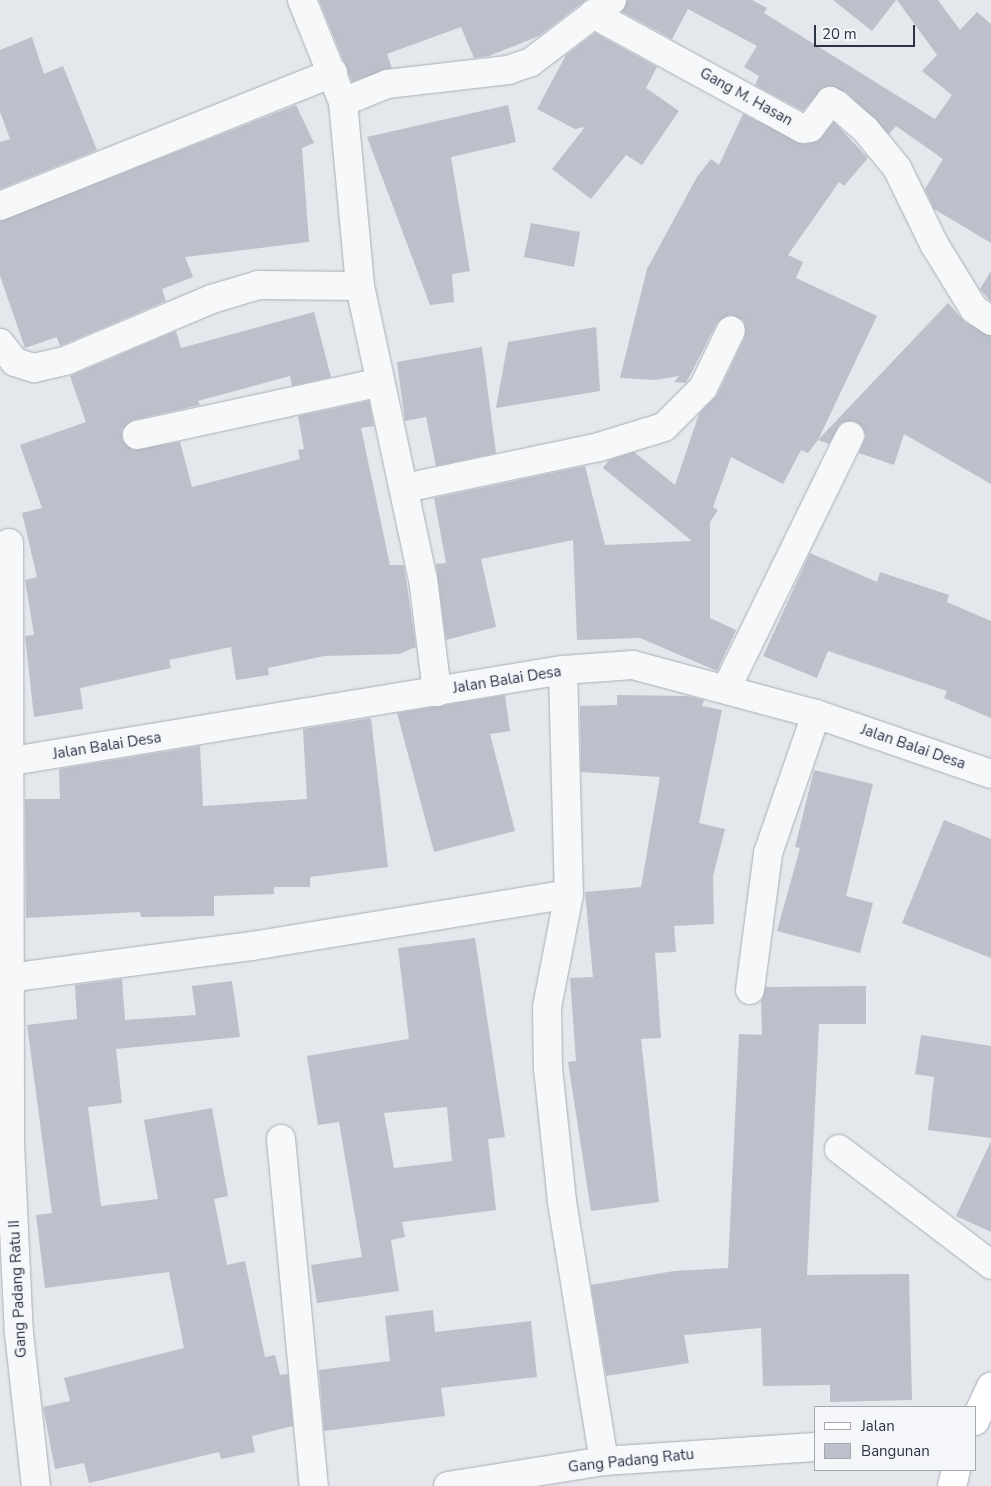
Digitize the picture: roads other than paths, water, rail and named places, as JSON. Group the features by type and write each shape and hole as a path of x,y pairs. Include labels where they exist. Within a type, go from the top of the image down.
{"main road":[{"path":"976,1420 991,1386"},
{"path":"952,1486 956,1471"}],"street":[{"path":"302,0 333,73 343,102 360,286 378,383 404,488 423,579 437,692"},
{"path":"343,102 387,84 524,65 602,7"},
{"name":"Gang M. Hasan","path":"602,7 803,129 810,128 830,101 836,104 865,129 897,168 934,244 974,309 991,321"},
{"path":"0,206 333,73"},
{"path":"0,343 15,362 34,368 65,361 212,299 258,286 360,286"},
{"path":"404,488 599,447 664,427 703,388 731,330"},
{"path":"137,435 378,383"},
{"path":"726,689 850,436"},
{"name":"Gang Padang Ratu II","path":"9,543 4,978 19,1333 36,1486"},
{"name":"Jalan Balai Desa","path":"6,762 563,670 633,665 816,714 991,774"},
{"path":"563,670 569,894 547,1007 548,1068 562,1202 604,1461"},
{"path":"750,990 768,853 816,714"},
{"path":"4,978 252,946 569,894"},
{"path":"280,1139 314,1486"},
{"path":"839,1149 991,1265"},
{"name":"Gang Padang Ratu","path":"448,1486 604,1461 814,1447"}]}
